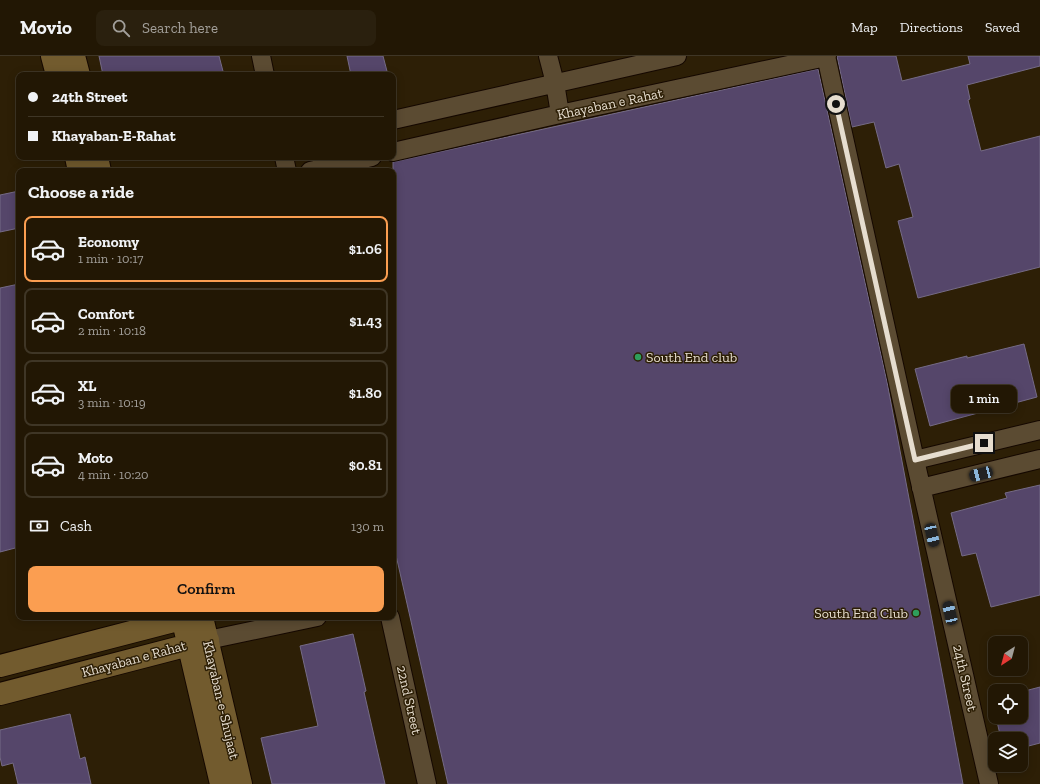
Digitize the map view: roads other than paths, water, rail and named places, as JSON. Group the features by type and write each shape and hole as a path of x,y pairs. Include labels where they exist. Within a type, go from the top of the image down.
{"main road":[{"path":"52,56 56,72"},
{"path":"74,56 78,72"},
{"name":"Khayaban e Rahat","path":"0,666 177,620"},
{"name":"Khayaban-e-Shujaat","path":"190,620 241,784"},
{"name":"Khayaban-e-Shujaat","path":"198,642 221,784"},
{"name":"Khayaban e Rahat","path":"0,694 198,642"}],"street":[{"path":"261,56 264,72"},
{"path":"548,56 560,114"},
{"path":"396,119 676,56"},
{"name":"Khayaban e Rahat","path":"396,151 826,56"},
{"name":"24th Street","path":"826,56 915,460 990,784"},
{"path":"323,168 359,160"},
{"path":"915,460 1040,430"},
{"path":"922,488 1040,459"},
{"name":"Khayaban e Rahat","path":"198,642 303,620"},
{"name":"22nd Street","path":"391,620 428,784"}],"place":[{"name":"South End club","path":"638,357"},
{"name":"South End Club","path":"916,613"}]}
